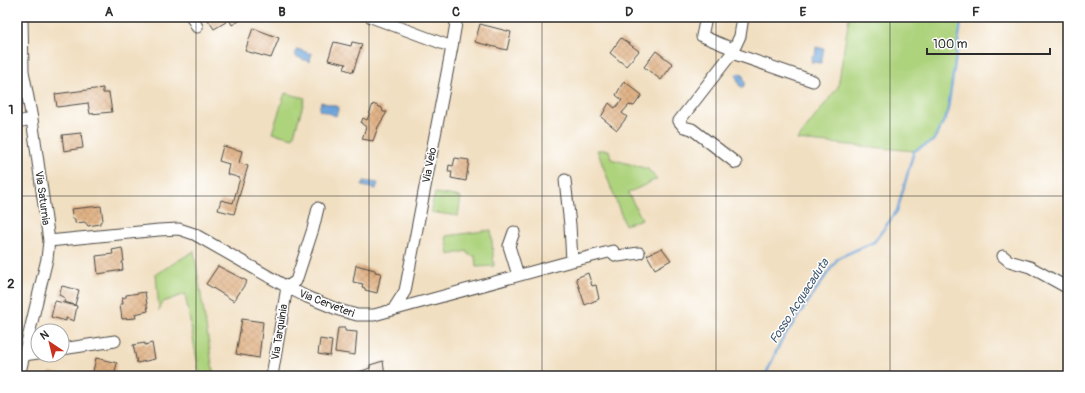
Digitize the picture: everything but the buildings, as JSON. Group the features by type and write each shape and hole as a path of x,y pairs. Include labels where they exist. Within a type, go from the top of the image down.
{"street":[{"name":"Via Saturnia","path":"19,376 47,259 49,241 32,119 20,71 22,17"},
{"path":"192,17 197,27"},
{"path":"371,17 452,48"},
{"name":"Via Veio","path":"393,310 405,291 457,17"},
{"path":"706,17 702,36 733,51 813,81"},
{"path":"736,163 692,129 684,127 679,121 733,51 740,36 743,17"},
{"path":"17,122 32,119"},
{"path":"565,180 572,261"},
{"path":"287,287 296,281 313,229 318,208"},
{"name":"Via Cerveteri","path":"49,241 179,229 194,234 287,287 339,310 357,315 374,315 613,251 615,255 618,256 639,253"},
{"path":"514,232 509,246 518,276"},
{"path":"1003,256 1010,261 1030,267 1068,288"},
{"name":"Via Tarquinia","path":"272,376 287,287"},
{"path":"70,348 115,341"},
{"path":"24,355 30,354"}],"green space":[{"path":"849,17 962,17 947,115 933,141 914,151 797,140 838,87"},
{"path":"285,93 305,98 293,138 272,133"},
{"path":"597,150 609,150 611,159 648,169 657,179 628,193 642,219 625,225"},
{"path":"435,193 461,197 458,216 430,212"},
{"path":"491,230 494,266 476,267 475,256 469,255 467,251 449,255 446,236"},
{"path":"194,251 214,376 200,376 185,294 163,302 159,311 156,274"}],"water":[{"path":"816,47 824,49 821,63 811,62 812,56 815,56"},
{"path":"297,49 312,54 309,62 295,56"},
{"path":"739,73 743,75 745,83 743,88 739,85 736,75"},
{"path":"321,102 339,107 336,116 319,110"},
{"path":"364,181 378,183 376,189 362,186"}],"waterway":[{"name":"Fosso Acquacaduta","path":"762,376 766,374 781,341 838,258 874,242 897,211 914,151 933,141 947,115 962,17"}]}
